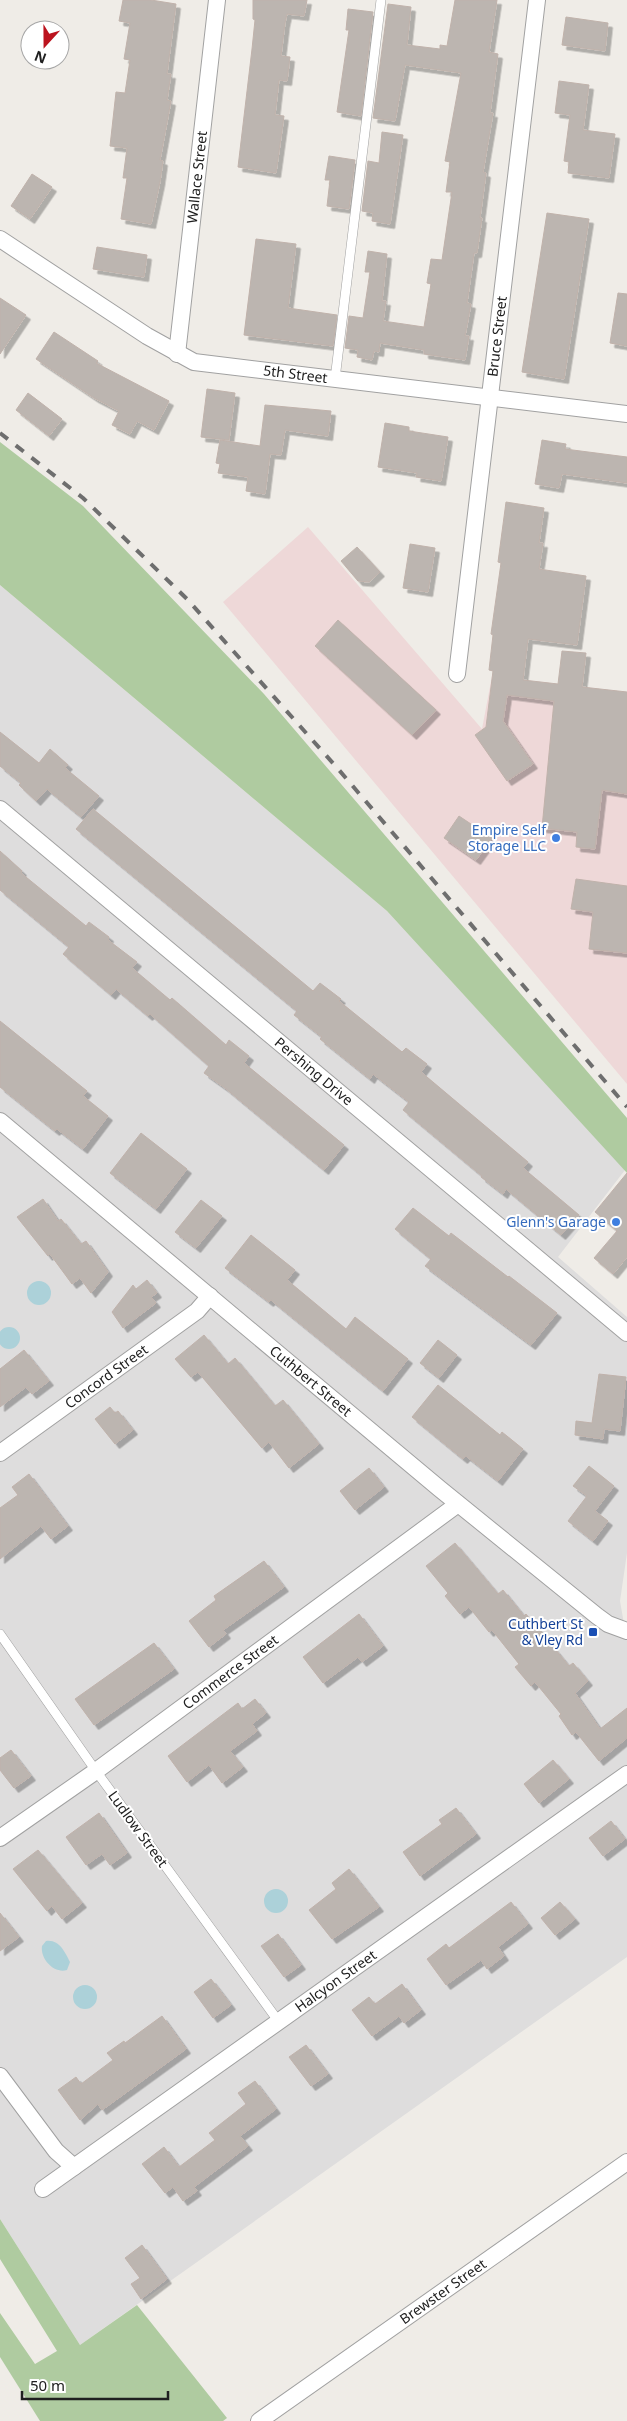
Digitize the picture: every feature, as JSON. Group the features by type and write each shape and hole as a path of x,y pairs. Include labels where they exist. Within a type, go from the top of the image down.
{"street":[{"name":"Wallace Street","path":"178,354 217,0"},
{"name":"Bruce Street","path":"456,674 537,0"},
{"name":"5th Street","path":"0,239 178,354 194,362 213,366 627,414"},
{"name":"Pershing Drive","path":"0,809 627,1333"},
{"name":"Cuthbert Street","path":"0,1121 458,1504 597,1616 608,1624 627,1631"},
{"name":"Concord Street","path":"0,1453 197,1311 210,1296"},
{"name":"Commerce Street","path":"0,1838 96,1771 458,1504"},
{"name":"Halcyon Street","path":"43,2189 627,1774"},
{"path":"0,2076 56,2151 74,2167"},
{"name":"Brewster Street","path":"259,2421 627,2162"}],"lane":[{"path":"335,379 381,0"},
{"name":"Ludlow Street","path":"0,1634 96,1771 279,2022"}],"shaded area":[{"path":"308,527 482,729 492,676 627,692 627,1084 223,602"},
{"path":"0,585 387,911 625,1170 558,1257 627,1317 627,1553 620,1601 627,1641 627,1957 80,2345 0,2219"}],"green space":[{"path":"0,442 83,506 264,694 627,1118 627,1173 387,911 0,585"},
{"path":"0,2219 80,2345 137,2305 227,2418 223,2421 40,2421 0,2357 0,2313 35,2364 57,2351 0,2259"}],"water":[{"path":"39,1281 47,1285 51,1293 47,1301 39,1305 31,1301 27,1293 31,1285"},
{"path":"9,1327 17,1330 20,1338 17,1346 9,1349 1,1346 -2,1338 1,1330"},
{"path":"276,1889 284,1893 288,1901 284,1909 276,1913 268,1909 264,1901 268,1893"},
{"path":"46,1941 55,1942 64,1950 70,1962 67,1970 62,1971 53,1968 43,1956 42,1946"},
{"path":"85,1985 93,1989 97,1997 93,2005 85,2009 77,2005 73,1997 77,1989"}],"building":[{"path":"123,0 151,0 176,4 167,74 171,74 167,100 171,101 160,160 163,161 160,182 151,224 121,219 127,178 123,178 127,148 110,146 116,92 125,93 130,60 124,59 130,23 119,21"},
{"path":"253,0 307,0 304,16 287,14 285,23 281,56 290,57 287,81 279,80 275,115 284,116 276,173 238,167 255,20 253,19"},
{"path":"455,0 497,0 489,52 498,54 490,113 493,113 483,172 486,173 480,218 482,218 477,253 474,253 467,303 471,304 465,336 469,336 465,360 424,354 424,350 380,343 379,352 374,351 372,360 357,357 358,350 345,348 349,316 363,318 370,272 365,272 368,251 387,254 382,301 386,301 383,321 424,327 431,284 427,283 431,259 442,260 452,192 446,192 450,162 445,161 461,73 405,65 395,121 373,118 388,4 411,7 407,45 440,49 440,45 447,46"},
{"path":"348,9 373,12 361,116 337,112 349,30 346,30"},
{"path":"566,17 608,23 605,51 562,45"},
{"path":"559,81 589,85 583,130 615,134 609,178 568,173 569,162 564,161 570,115 555,113"},
{"path":"382,132 403,135 390,224 372,221 373,213 362,211 368,161 379,163"},
{"path":"329,156 355,160 349,209 327,206 330,180 325,180"},
{"path":"32,174 52,187 30,219 11,206"},
{"path":"547,213 589,219 564,379 522,372"},
{"path":"256,239 296,244 288,308 337,315 333,346 244,335"},
{"path":"97,247 147,255 144,277 93,269"},
{"path":"618,293 627,294 627,346 610,343"},
{"path":"0,298 26,315 0,354"},
{"path":"54,332 98,361 96,363 169,401 154,430 137,421 130,434 112,425 119,411 94,398 36,359"},
{"path":"207,389 235,393 229,440 201,437"},
{"path":"28,393 62,419 49,436 16,410"},
{"path":"265,405 331,411 328,436 285,430 281,455 270,454 265,494 246,491 248,477 218,473 220,464 216,463 220,440 260,446"},
{"path":"385,423 409,427 409,431 448,437 441,481 416,477 417,473 378,467"},
{"path":"542,440 566,444 565,449 627,457 627,483 562,474 559,488 535,484"},
{"path":"506,502 544,508 539,543 543,543 539,569 586,576 577,645 528,639 523,680 558,684 562,651 586,653 582,687 627,692 627,794 602,790 595,849 576,847 577,832 542,828 554,701 507,695 503,721 533,764 507,781 475,735 486,727 493,671 489,670 493,635 491,634 501,563 498,562"},
{"path":"410,544 435,548 428,592 403,588"},
{"path":"357,547 380,572 369,582 358,581 341,561"},
{"path":"338,620 436,710 412,735 315,646"},
{"path":"0,732 39,763 50,749 68,765 65,768 99,796 81,817 47,789 36,801 19,785 21,783 0,766"},
{"path":"93,809 313,991 320,983 341,999 339,1001 402,1052 406,1048 427,1064 421,1072 528,1162 523,1168 579,1215 561,1235 506,1189 503,1194 481,1177 403,1110 409,1102 373,1074 370,1079 320,1039 322,1037 294,1015 297,1011 76,829"},
{"path":"459,816 492,838 476,860 444,838"},
{"path":"0,851 22,871 21,873 86,926 89,922 109,937 108,940 137,962 132,968 170,1000 172,998 226,1045 229,1040 249,1056 244,1063 344,1145 324,1170 225,1088 204,1073 209,1066 150,1014 148,1016 116,989 111,995 63,954 69,947 0,890"},
{"path":"576,879 627,886 627,953 589,949 593,912 571,909"},
{"path":"0,1021 87,1091 83,1096 108,1116 83,1149 57,1129 55,1131 0,1087"},
{"path":"141,1133 187,1169 156,1209 110,1173"},
{"name":"Glenn's Garage","path":"627,1173 627,1257 613,1274 594,1258 617,1231 595,1212"},
{"path":"43,1199 58,1221 61,1219 81,1244 86,1241 108,1272 91,1293 80,1278 72,1284 50,1254 48,1256 17,1217"},
{"path":"201,1200 222,1216 196,1248 175,1232"},
{"path":"413,1208 449,1236 451,1233 557,1313 531,1345 425,1266 431,1259 395,1229"},
{"path":"251,1235 295,1270 287,1280 346,1329 355,1317 408,1359 383,1391 271,1300 269,1302 225,1268"},
{"path":"147,1280 157,1293 151,1297 156,1303 123,1328 112,1312 133,1285 136,1289"},
{"path":"204,1335 228,1364 235,1358 275,1406 283,1400 319,1444 289,1468 269,1442 262,1448 198,1372 191,1377 175,1359"},
{"path":"438,1340 457,1355 439,1378 420,1363"},
{"path":"24,1350 49,1381 32,1394 26,1387 0,1407 0,1369"},
{"path":"599,1374 626,1377 620,1431 604,1429 603,1439 575,1435 576,1421 592,1423"},
{"path":"438,1385 500,1435 502,1432 523,1449 498,1481 466,1456 463,1459 412,1417"},
{"path":"110,1407 115,1413 118,1411 133,1430 115,1444 95,1419"},
{"path":"589,1466 614,1486 595,1511 608,1521 593,1541 568,1521 587,1496 573,1486"},
{"path":"369,1468 384,1487 355,1510 340,1491"},
{"path":"29,1474 68,1526 51,1539 41,1526 0,1559 0,1508 18,1495 12,1487"},
{"path":"455,1543 498,1594 503,1590 524,1616 526,1614 569,1666 573,1663 588,1681 575,1693 600,1729 627,1708 627,1738 599,1761 576,1732 572,1735 559,1716 561,1714 535,1682 531,1686 515,1667 519,1664 492,1630 489,1632 469,1607 460,1614 445,1596 448,1593 426,1566"},
{"path":"264,1561 284,1587 223,1630 226,1634 209,1647 189,1621 216,1600 214,1596"},
{"path":"359,1614 383,1646 362,1662 358,1657 323,1683 303,1657"},
{"path":"154,1643 174,1669 94,1725 75,1699"},
{"path":"255,1699 266,1713 252,1724 257,1731 230,1751 243,1767 222,1783 209,1765 187,1782 168,1756 238,1703 242,1709"},
{"path":"11,1750 31,1776 14,1788 0,1770 0,1758"},
{"path":"553,1760 569,1779 539,1803 524,1784"},
{"path":"456,1808 476,1834 420,1876 403,1852 442,1824 439,1820"},
{"path":"99,1813 127,1853 110,1865 102,1854 86,1865 66,1837"},
{"path":"611,1821 625,1839 603,1856 589,1838"},
{"path":"38,1850 82,1903 62,1919 52,1906 47,1911 13,1869"},
{"path":"349,1869 379,1907 332,1939 309,1910 336,1889 332,1883"},
{"path":"511,1902 528,1924 498,1947 504,1956 487,1969 481,1960 446,1985 427,1959 446,1944 449,1948"},
{"path":"560,1902 575,1919 555,1935 541,1918"},
{"path":"0,1913 19,1937 0,1951"},
{"path":"278,1934 301,1965 284,1977 261,1946"},
{"path":"211,1979 231,2005 213,2018 194,1992"},
{"path":"402,1984 421,2010 404,2023 399,2016 372,2036 352,2010 369,1997 375,2004"},
{"path":"162,2016 186,2049 102,2110 98,2104 80,2120 58,2090 76,2077 81,2084 113,2060 107,2053 124,2041 125,2043"},
{"path":"306,2045 328,2074 311,2086 289,2057"},
{"path":"255,2081 276,2109 240,2136 248,2146 194,2187 197,2191 183,2201 173,2187 165,2193 142,2164 164,2147 179,2167 215,2140 209,2133 246,2104 238,2093"},
{"path":"142,2245 167,2279 141,2299 131,2284 140,2278 125,2258"}],"railway":[{"path":"0,433 83,498 187,599 339,770 627,1107"}],"place":[{"name":"Empire Self Storage LLC","path":"556,838"},
{"name":"Glenn's Garage","path":"616,1222"},
{"name":"Cuthbert St & Vley Rd","path":"593,1632"}]}
